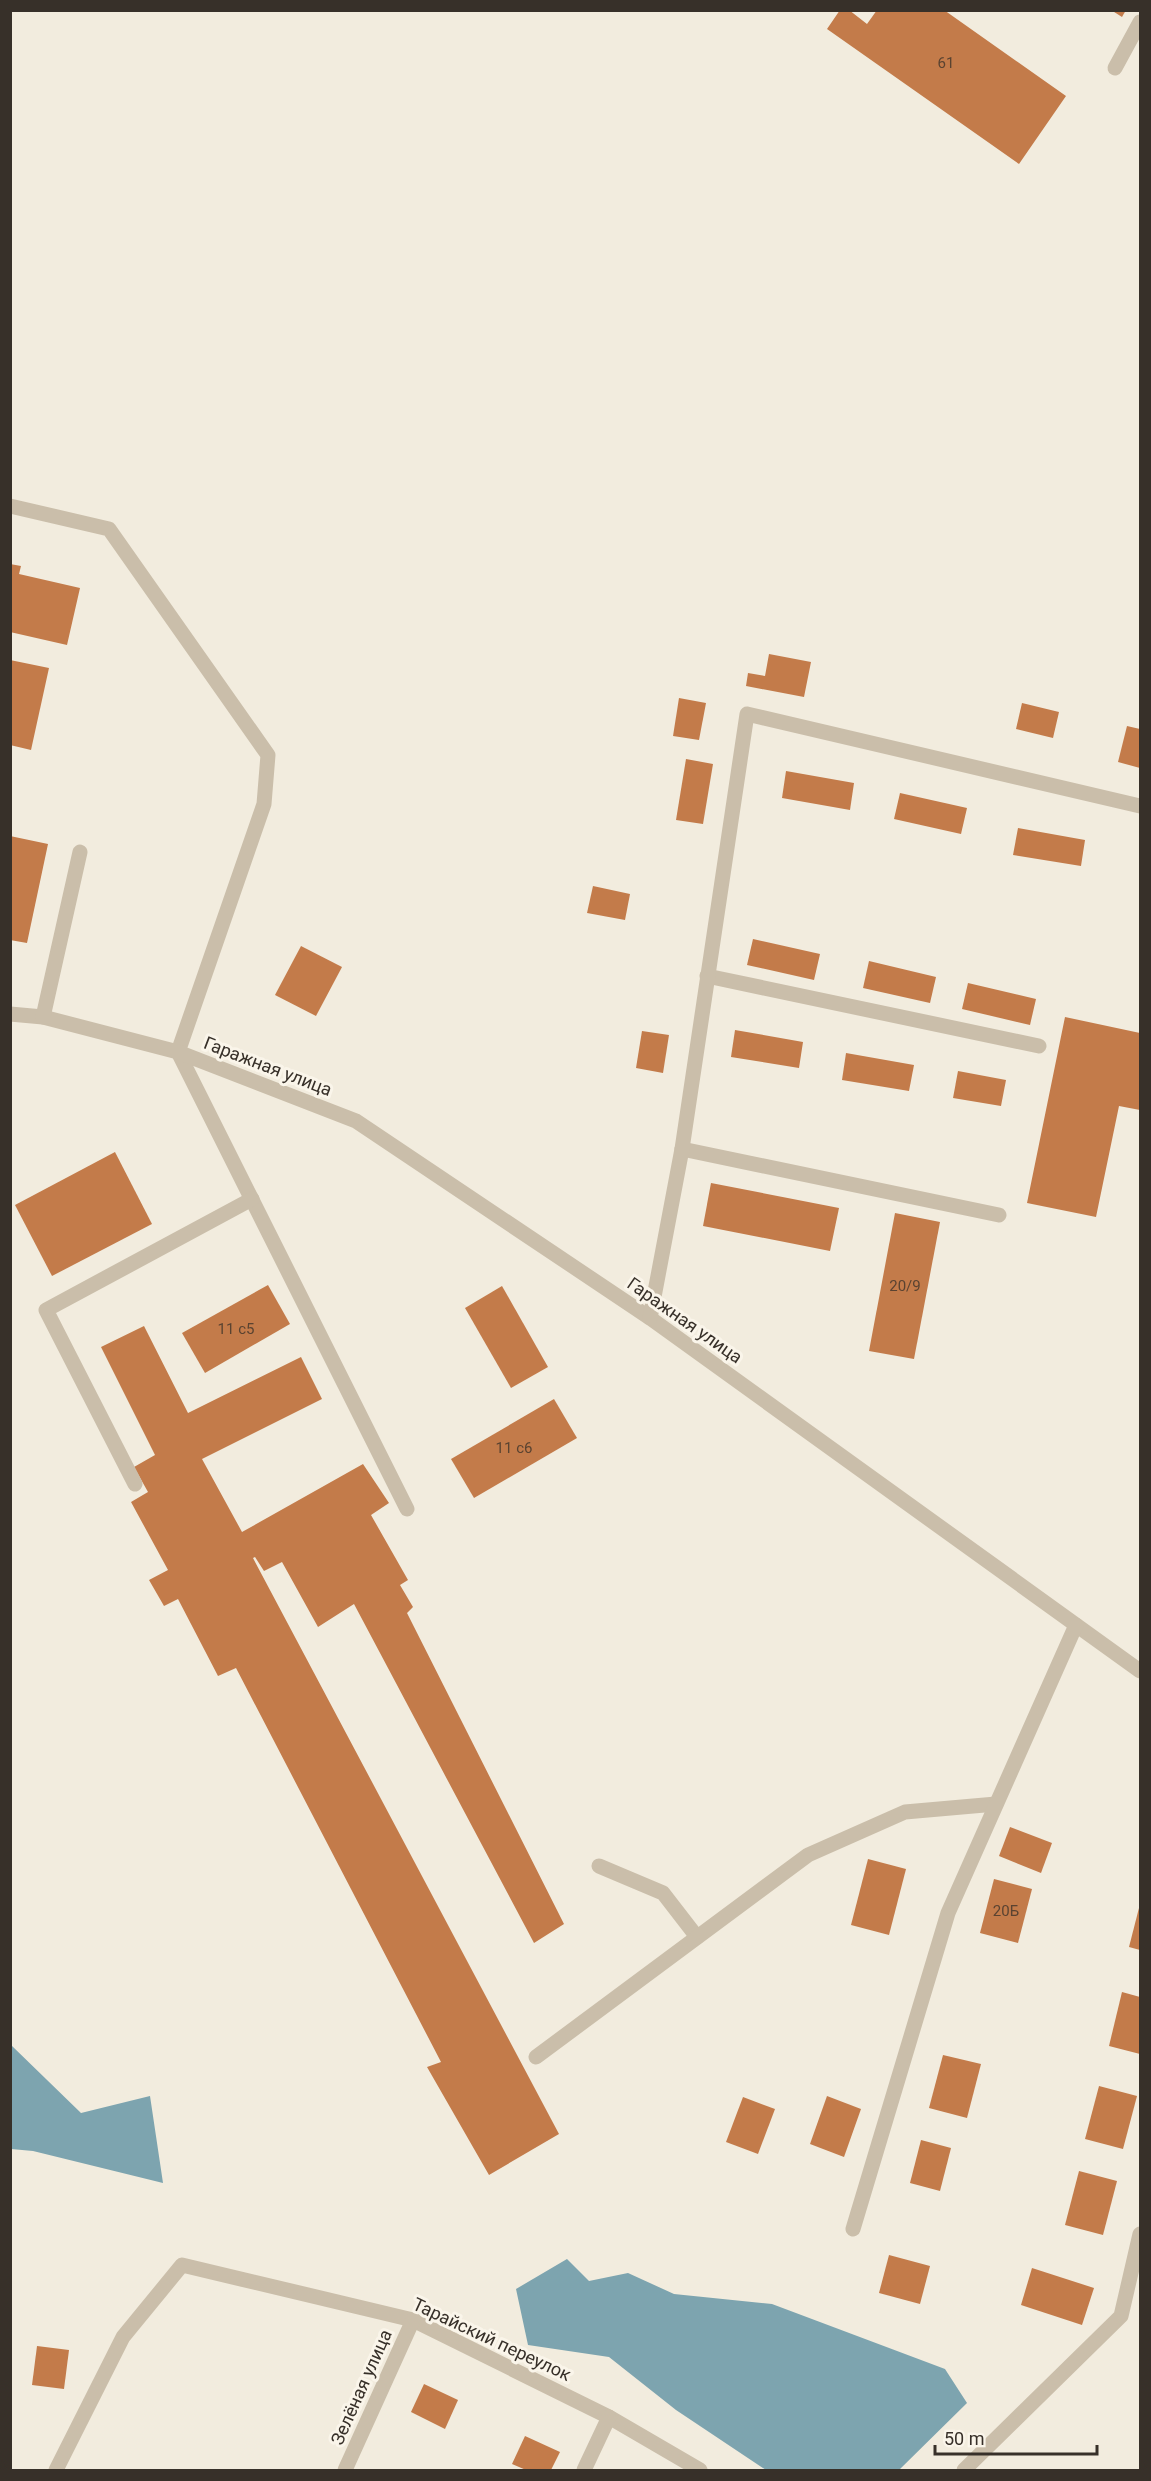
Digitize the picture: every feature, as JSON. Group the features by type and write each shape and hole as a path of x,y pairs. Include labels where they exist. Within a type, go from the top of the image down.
{"street":[{"path":"1115,68 1140,22"},
{"path":"10,506 109,529 268,755 264,804 178,1052 407,1509"},
{"path":"650,1318 682,1149 747,714 1140,806"},
{"path":"43,1017 80,852"},
{"path":"707,976 1039,1046"},
{"name":"Гаражная улица","path":"10,1014 43,1017 178,1052 356,1121 650,1318 1140,1671"},
{"path":"682,1149 999,1215"},
{"path":"135,1484 46,1310 252,1199"},
{"path":"853,2229 948,1913 1076,1625"},
{"path":"536,2057 808,1855 905,1812 996,1804"},
{"path":"599,1866 663,1893 698,1937"},
{"path":"964,2470 1121,2316 1140,2234"},
{"name":"Тарайский переулок","path":"56,2470 123,2337 182,2265 413,2320 609,2417 699,2470"},
{"name":"Зелёная улица","path":"345,2470 413,2320"},
{"path":"584,2470 609,2417"}],"water":[{"path":"11,2045 81,2113 150,2096 163,2183 33,2151 11,2149"},
{"path":"567,2259 589,2281 628,2273 674,2294 772,2304 945,2369 967,2403 899,2470 766,2470 676,2410 609,2357 528,2345 516,2289"}],"building":[{"path":"840,10 849,10 867,24 877,10 944,10 1066,96 1019,164 827,29"},
{"path":"1111,10 1126,10 1122,17"},
{"path":"10,564 21,566 19,574 80,588 67,645 10,632"},
{"path":"769,654 811,662 804,697 746,686 748,673 765,676"},
{"path":"10,660 49,668 31,750 10,745"},
{"path":"679,698 706,703 699,740 673,736"},
{"path":"1022,703 1059,712 1053,738 1016,729"},
{"path":"1127,726 1140,729 1140,768 1118,762"},
{"path":"686,759 713,764 703,824 676,820"},
{"path":"786,771 854,783 850,810 782,798"},
{"path":"900,793 967,808 961,834 894,819"},
{"path":"1018,828 1085,840 1081,866 1013,855"},
{"path":"10,836 48,844 27,943 10,940"},
{"path":"593,886 630,894 625,920 587,913"},
{"path":"753,939 820,954 814,980 747,965"},
{"path":"301,946 342,967 316,1016 275,995"},
{"path":"869,961 936,977 930,1003 863,988"},
{"path":"968,983 1036,999 1030,1025 962,1009"},
{"path":"1065,1017 1140,1033 1140,1110 1119,1106 1096,1217 1027,1203"},
{"path":"735,1030 803,1042 799,1068 731,1057"},
{"path":"642,1031 669,1035 663,1073 636,1068"},
{"path":"846,1053 914,1065 909,1091 842,1080"},
{"path":"958,1071 1006,1080 1001,1106 953,1098"},
{"path":"115,1152 152,1224 52,1276 15,1205"},
{"path":"711,1183 839,1208 830,1251 703,1226"},
{"path":"895,1213 940,1222 914,1359 869,1351"},
{"path":"268,1285 290,1324 205,1373 182,1333"},
{"path":"502,1286 548,1367 511,1388 465,1308"},
{"path":"144,1326 188,1413 301,1357 322,1399 202,1459 242,1532 363,1464 389,1503 371,1515 408,1580 400,1585 413,1607 407,1613 564,1924 534,1943 354,1604 318,1627 282,1562 264,1571 255,1557 253,1558 559,2134 489,2175 427,2067 441,2062 236,1668 218,1676 178,1599 164,1606 149,1580 168,1570 131,1502 148,1492 134,1467 155,1455 101,1347"},
{"path":"554,1399 577,1438 474,1498 451,1459"},
{"path":"1010,1827 1052,1843 1041,1873 999,1856"},
{"path":"868,1859 906,1869 889,1935 851,1925"},
{"path":"994,1879 1032,1889 1018,1943 980,1933"},
{"path":"1140,1904 1140,1950 1129,1947"},
{"path":"1122,1992 1140,1997 1140,2054 1109,2046"},
{"path":"943,2055 981,2064 967,2118 929,2108"},
{"path":"1099,2086 1137,2096 1123,2149 1085,2139"},
{"path":"827,2096 861,2109 844,2157 810,2144"},
{"path":"743,2097 775,2109 758,2154 726,2142"},
{"path":"921,2140 951,2148 940,2191 910,2183"},
{"path":"1079,2171 1117,2181 1103,2235 1065,2225"},
{"path":"889,2255 930,2266 920,2304 879,2293"},
{"path":"1032,2268 1094,2288 1082,2325 1021,2305"},
{"path":"37,2346 69,2350 64,2389 32,2385"},
{"path":"424,2384 458,2400 445,2429 411,2412"},
{"path":"525,2436 560,2452 551,2470 526,2470 512,2464"}]}
